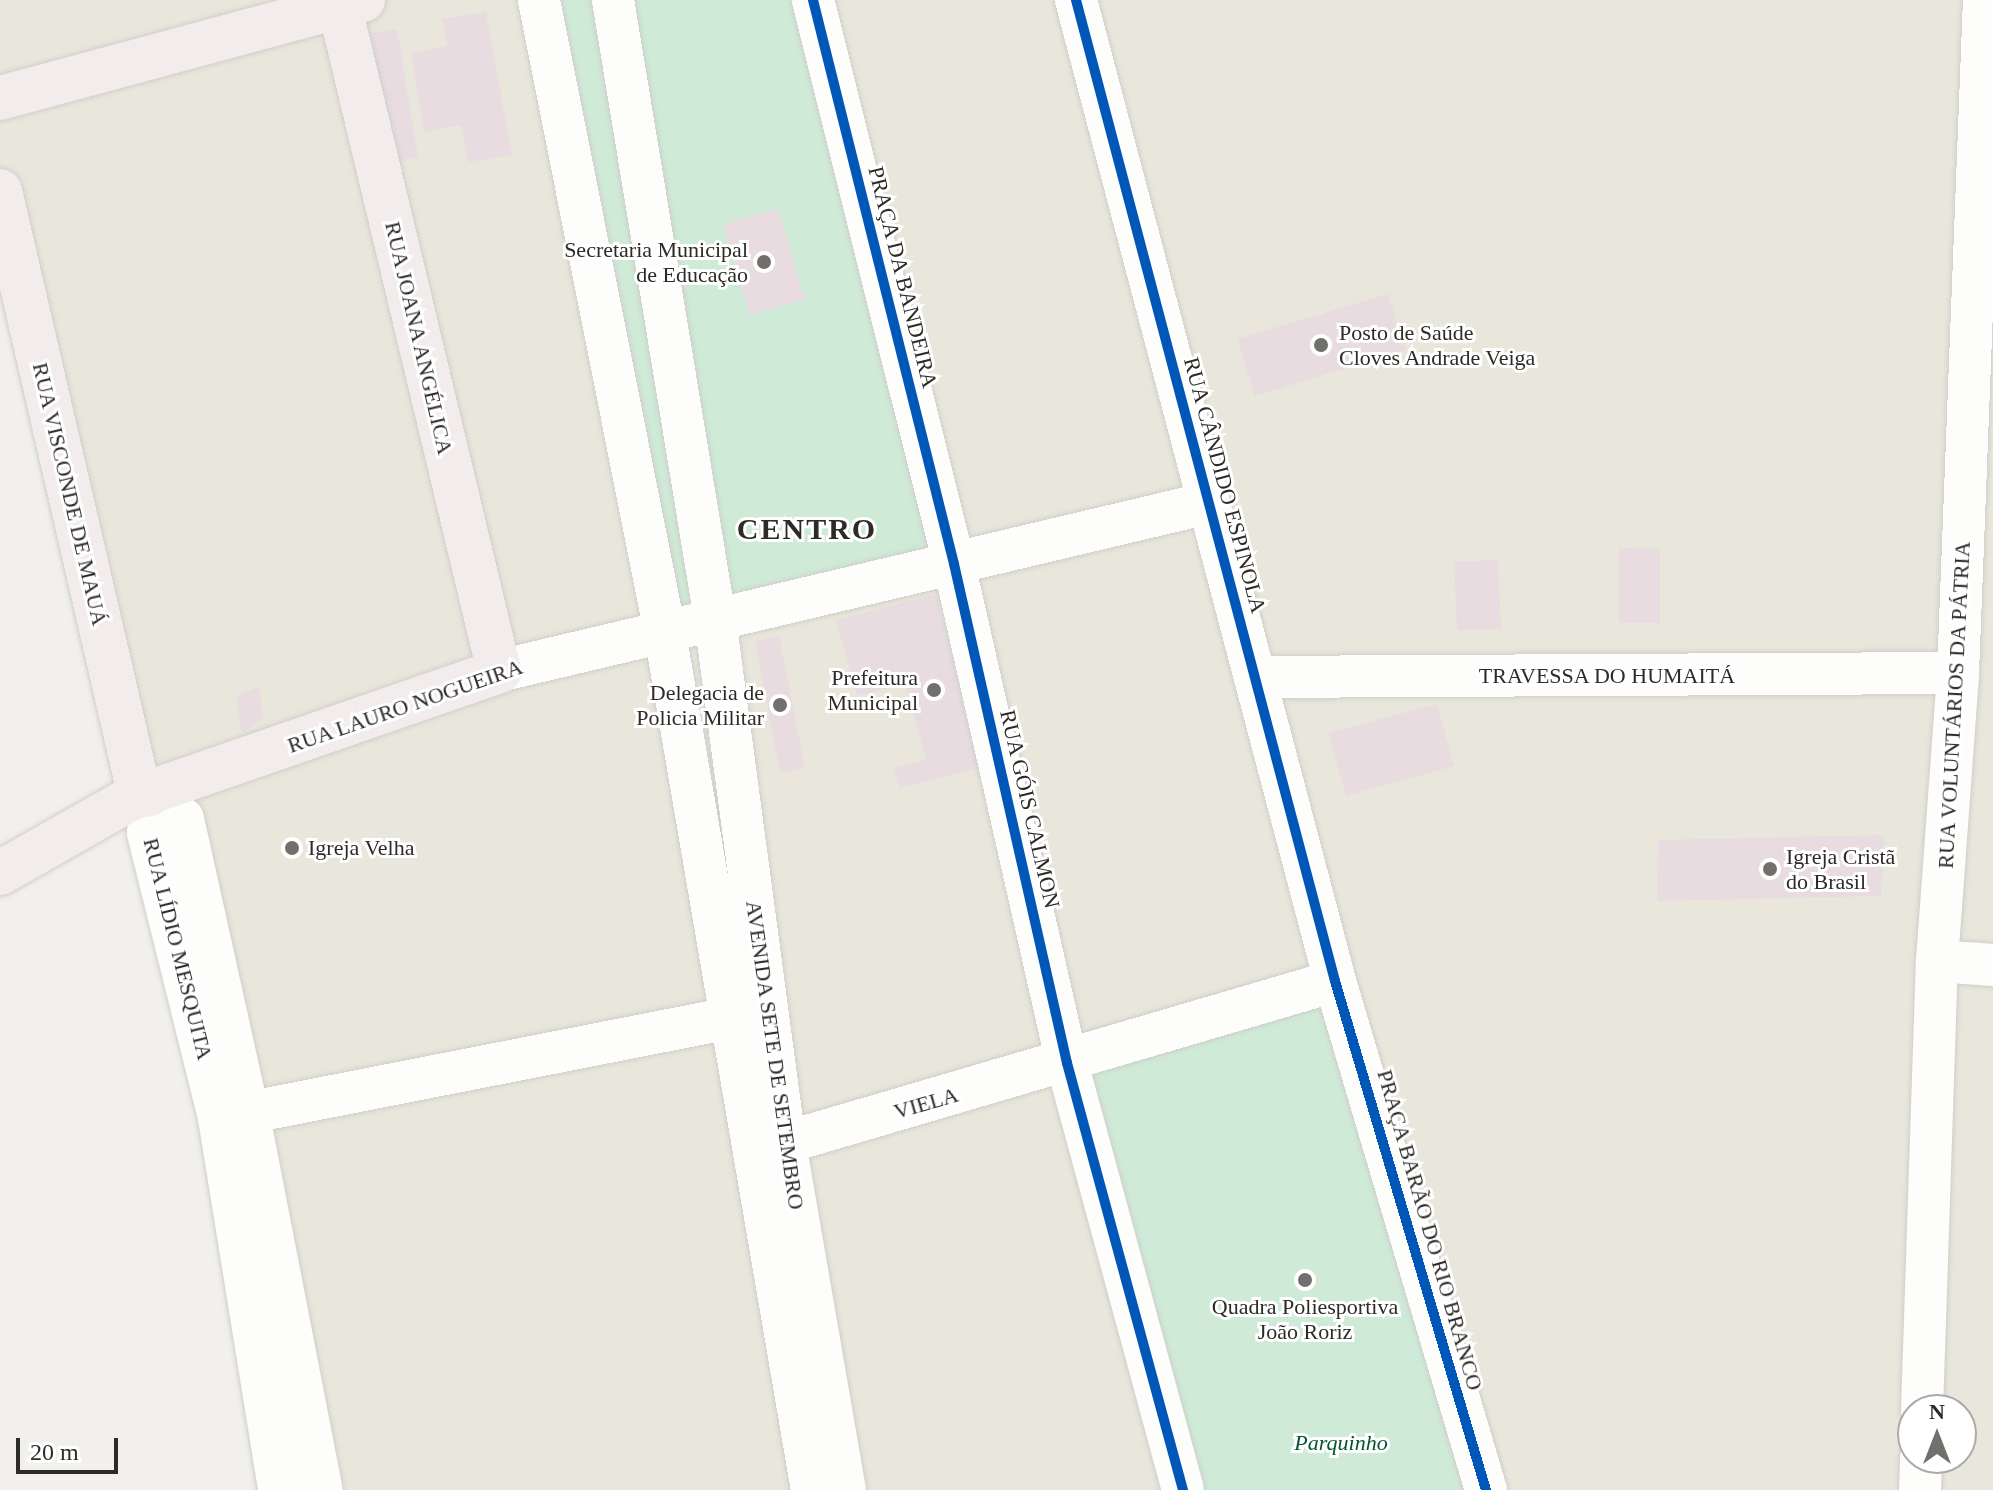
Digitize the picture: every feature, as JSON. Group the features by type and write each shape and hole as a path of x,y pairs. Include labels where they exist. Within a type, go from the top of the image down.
{"main road":[{"path":"0,98 347,2"},
{"name":"RUA JOANA ANGÉLICA","path":"347,2 499,671"},
{"name":"RUA VISCONDE DE MAUÁ","path":"0,191 135,775 149,794"},
{"name":"RUA LAURO NOGUEIRA","path":"0,873 130,799 499,671"},
{"path":"0,891 141,811 149,794"}],"street":[{"path":"539,0 665,633 1208,503"},
{"path":"613,0 715,619"},
{"name":"PRAÇA DA BANDEIRA","path":"813,0 954,564"},
{"name":"RUA CÂNDIDO ESPINOLA","path":"1076,0 1335,981"},
{"name":"RUA VOLUNTÁRIOS DA PÁTRIA","path":"1923,1394 1937,961 1986,212 1984,0"},
{"path":"577,188 641,170"},
{"path":"622,417 680,403"},
{"name":"RUA GÓIS CALMON","path":"954,564 1067,1063"},
{"name":"AVENIDA SETE DE SETEMBRO","path":"715,619 770,1147 812,1490"},
{"name":"RUA LAURO NOGUEIRA","path":"499,671 665,633"},
{"name":"AVENIDA SETE DE SETEMBRO","path":"665,633 730,1018 770,1147 845,1490"},
{"name":"TRAVESSA DO HUMAITÁ","path":"1255,677 1958,673"},
{"name":"RUA LÍDIO MESQUITA","path":"149,794 183,819 234,1115 269,1430 279,1490"},
{"path":"1937,961 1993,965"},
{"path":"1183,1490 1067,1063 1335,981"},
{"name":"PRAÇA BARÃO DO RIO BRANCO","path":"1335,981 1486,1490"},
{"path":"234,1115 730,1018"},
{"name":"VIELA","path":"770,1147 1067,1063"},
{"name":"RUA LÍDIO MESQUITA","path":"234,1115 309,1414 322,1490"},
{"path":"269,1430 309,1414"}],"shaded area":[{"path":"0,0 1993,0 1993,1490 322,1490 0,191"}],"green space":[{"path":"539,0 813,0 954,564 665,633"},
{"name":"Parquinho","path":"1335,981 1486,1490 1183,1490 1067,1063"}],"building":[{"path":"486,12 512,155 468,162 461,125 424,132 411,53 447,46 442,19"},
{"path":"397,29 418,157 382,163 362,34"},
{"name":"Secretaria Municipal de Educação","path":"778,208 805,299 750,315 723,225"},
{"name":"Posto de Saúde Cloves Andrade Veiga","path":"1388,294 1406,350 1255,396 1237,339"},
{"path":"1619,548 1660,549 1660,623 1619,623"},
{"path":"1498,560 1501,629 1457,630 1454,562"},
{"name":"Prefeitura Municipal","path":"936,594 982,767 899,788 894,768 926,760 905,683 857,696 836,620"},
{"name":"Delegacia de Policia Militar","path":"779,636 805,768 780,773 755,641"},
{"path":"259,687 263,719 242,733 236,696"},
{"path":"1437,704 1454,766 1346,796 1328,733"},
{"name":"Igreja Cristã do Brasil","path":"1884,835 1881,896 1657,901 1658,840"}],"cycle path":[{"path":"813,0 954,564 1067,1063 1183,1490"},
{"path":"1076,0 1335,981 1486,1490"}],"place":[{"name":"Secretaria Municipal de Educação","path":"764,262"},
{"name":"Posto de Saúde Cloves Andrade Veiga","path":"1321,345"},
{"name":"Prefeitura Municipal","path":"934,690"},
{"name":"Delegacia de Policia Militar","path":"780,705"},
{"name":"Igreja Velha","path":"292,848"},
{"name":"Igreja Cristã do Brasil","path":"1770,869"},
{"name":"Quadra Poliesportiva João Roriz","path":"1305,1280"}],"district":[{"name":"CENTRO","path":"807,529"}]}
